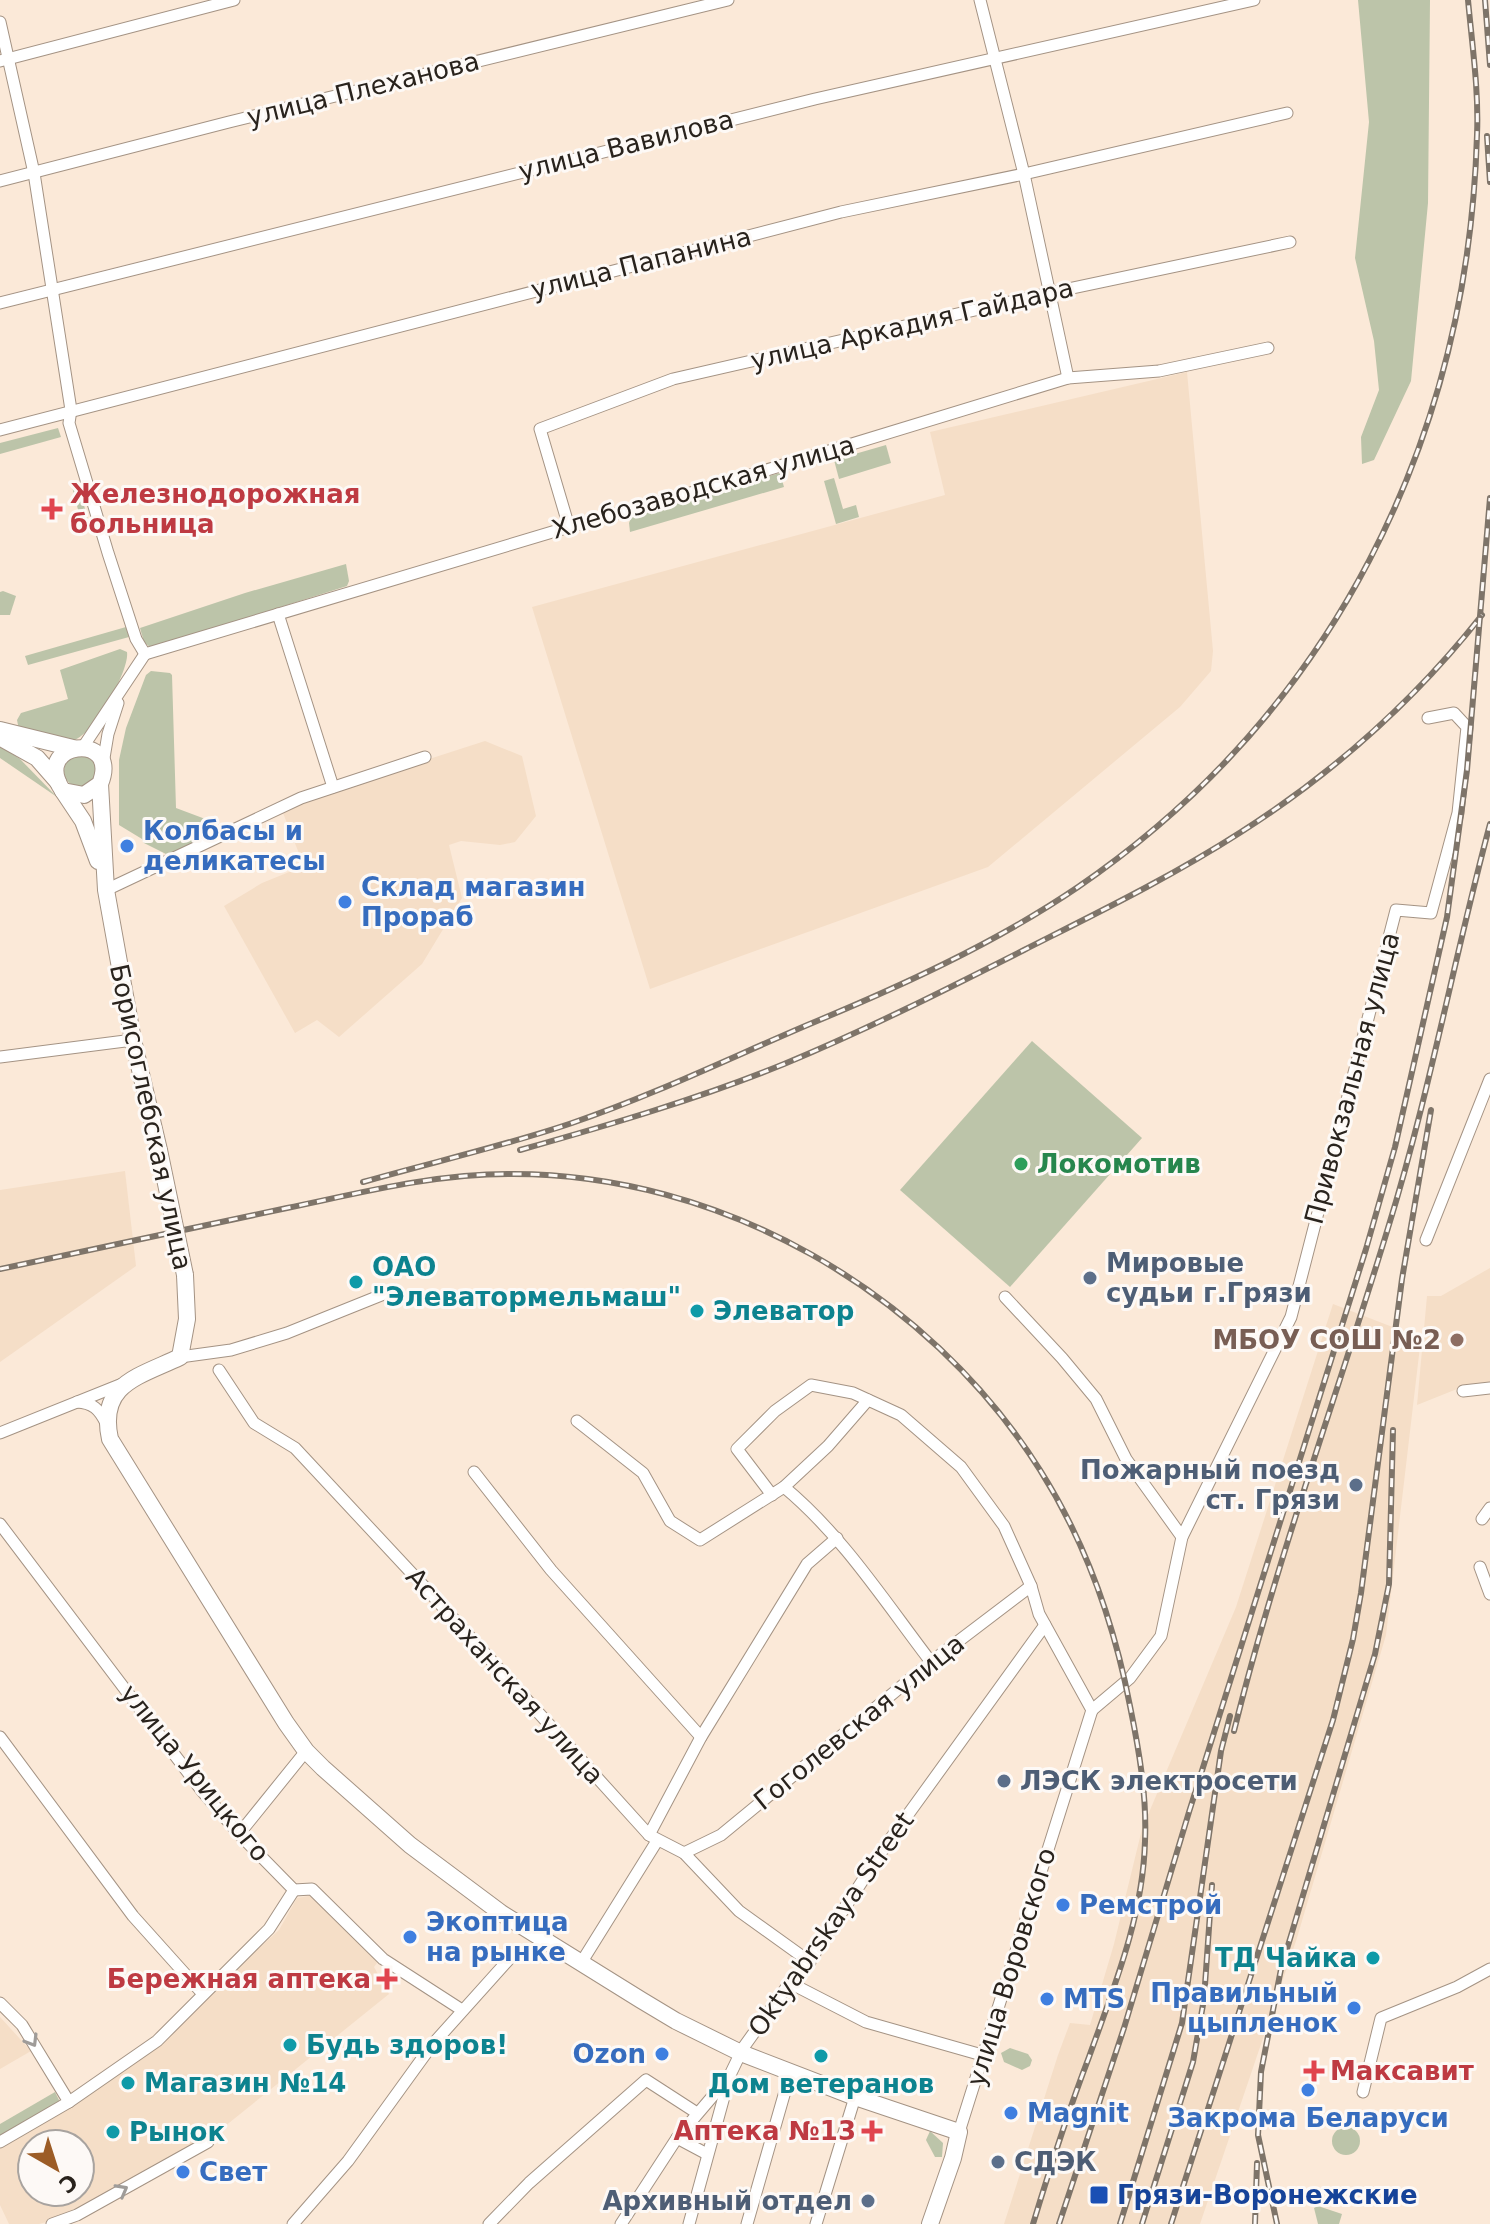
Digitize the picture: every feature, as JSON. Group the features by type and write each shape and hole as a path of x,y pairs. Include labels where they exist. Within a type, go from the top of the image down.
{"street":[{"path":"5,59 234,0"},
{"name":"улица Плеханова","path":"0,181 728,0"},
{"path":"980,0 1024,174 1068,378"},
{"name":"улица Вавилова","path":"0,303 635,142 994,57 1254,0"},
{"path":"0,22 5,59 34,173 71,410 69,423 136,639 145,654 121,693 78,747 64,752 57,762 60,787"},
{"name":"улица Папанина","path":"0,430 841,212 1024,174 1287,113"},
{"name":"улица Аркадия Гайдара","path":"569,527 540,429 673,379 1049,293 1290,242"},
{"name":"Хлебозаводская улица","path":"145,654 1068,378 1159,371 1268,348"},
{"path":"278,614 333,787"},
{"path":"105,884 100,784 104,775 108,734 121,693"},
{"name":"Привокзальная улица","path":"1092,1710 1130,1678 1161,1636 1182,1537 1291,1317 1396,910 1431,913 1458,813 1467,727 1454,713 1428,718"},
{"path":"0,730 78,747 98,755 103,764"},
{"path":"0,737 37,758 60,787 83,821 105,884"},
{"path":"105,884 295,801 425,757"},
{"path":"60,787 84,795 100,784"},
{"name":"Борисоглебская улица","path":"105,884 133,1040 185,1275 187,1319 180,1357"},
{"path":"0,1057 133,1040"},
{"path":"1426,1240 1490,1079"},
{"path":"0,1433 126,1383 180,1357 231,1350 287,1333 394,1290"},
{"path":"1005,1297 1096,1399 1126,1459 1182,1537"},
{"name":"Астраханская улица","path":"219,1370 254,1423 295,1448 653,1838 684,1853 739,1911 810,1962"},
{"path":"106,1423 111,1400 126,1383"},
{"path":"772,1495 737,1449 775,1411 811,1385 853,1393 901,1415 961,1467 1004,1526 1031,1586 1039,1614 1092,1710"},
{"path":"1463,1391 1490,1388"},
{"path":"577,1421 643,1473 670,1521 700,1540 784,1487 828,1446 868,1400"},
{"path":"77,1402 88,1403 98,1409 126,1467 306,1751 410,1845 501,1913 676,2021 790,2074 959,2132"},
{"path":"474,1472 551,1570 701,1737"},
{"path":"784,1487 837,1538 931,1662"},
{"path":"1482,1519 1490,1508"},
{"name":"улица Урицкого","path":"0,1524 202,1791 239,1834 294,1890 312,1889 383,1959 462,2010"},
{"path":"581,1963 653,1838 701,1737 807,1564 837,1538"},
{"path":"1480,1567 1490,1594"},
{"name":"Гоголевская улица","path":"684,1853 721,1835 931,1662 1031,1586"},
{"name":"Oktyabrskaya Street","path":"621,2224 677,2138 729,2077 741,2053 786,1988 794,1985 886,1845 1045,1625"},
{"name":"улица Воровского","path":"930,2224 1092,1710"},
{"path":"0,1737 133,1916 203,1994"},
{"path":"239,1834 306,1751"},
{"path":"0,2142 69,2102 157,2041 269,1929 294,1890"},
{"path":"293,2224 348,2161 432,2045 511,1957"},
{"path":"1363,2092 1381,2018 1457,1987 1490,1969"},
{"path":"794,1985 866,2022 982,2055"},
{"path":"0,2003 22,2025 69,2102"},
{"path":"747,2224 790,2074"},
{"path":"689,2224 729,2077"},
{"path":"489,2224 529,2183 646,2080 697,2113"},
{"path":"816,2224 855,2097"},
{"path":"677,2138 707,2154"},
{"path":"52,2224 77,2215 208,2142"}],"shaded area":[{"path":"1187,372 1213,651 1211,671 1180,707 988,867 650,989 532,607 945,495 930,432"},
{"name":"Склад магазин Прораб","path":"485,741 522,756 536,816 515,842 500,845 461,841 449,845 462,898 422,964 339,1037 317,1020 295,1033 224,906 262,883 304,866 283,813 327,792"},
{"path":"125,1171 136,1266 0,1362 0,1190"},
{"name":"МБОУ СОШ №2","path":"1490,1268 1490,1384 1462,1387 1417,1405 1427,1296 1441,1296"},
{"path":"1333,1304 1421,1338 1386,1635 1297,1938 1200,2224 1004,2224 1070,2023 1090,2025 1114,1944 1142,1829 1236,1607"},
{"path":"314,1895 343,1921 377,1963 374,1967 389,1994 209,2139 96,2203 96,2128 29,2128 70,2105 162,2044 207,1995 279,1930 297,1898"},
{"path":"0,2017 31,2051 0,2069"},
{"path":"16,2135 16,2208 88,2208 39,2224 9,2224 0,2205 0,2144"}],"green space":[{"path":"1358,0 1430,0 1428,203 1411,381 1374,460 1362,464 1361,437 1379,390 1374,341 1355,258 1369,122"},
{"path":"58,428 61,437 0,454 0,443"},
{"path":"886,445 891,463 839,479 834,460"},
{"path":"780,473 784,487 630,532 632,515"},
{"path":"834,478 843,509 856,505 859,517 836,524 824,481"},
{"path":"78,483 88,520 80,517 72,487"},
{"path":"346,564 347,586 151,648 144,642 140,628"},
{"path":"0,592 16,596 10,615 0,615"},
{"path":"126,627 129,637 28,665 25,656"},
{"path":"120,649 127,652 123,673 108,702 82,736 74,740 61,740 19,730 17,720 21,713 68,699 60,670"},
{"path":"151,671 172,675 176,808 208,820 212,826 210,833 174,853 166,854 119,825 119,760 126,728 146,675"},
{"path":"0,746 20,759 57,797 0,758"},
{"path":"80,755 92,759 96,771 92,783 80,787 68,783 64,771 68,759"},
{"name":"Локомотив","path":"1032,1041 1142,1138 1010,1287 900,1190"},
{"path":"1010,2048 1028,2054 1032,2060 1030,2066 1022,2070 1004,2062 1001,2053"},
{"path":"55,2092 60,2102 0,2136 0,2124"},
{"path":"1346,2127 1356,2131 1360,2141 1356,2151 1346,2155 1336,2151 1332,2141 1336,2131"},
{"path":"930,2131 943,2143 942,2157 935,2157 926,2140"},
{"path":"1318,2206 1342,2214 1339,2224 1318,2224 1314,2208"}],"railway":[{"path":"363,1182 520,1139 602,1112 876,996 945,963 1013,927 1078,887 1168,817 1246,739 1313,653 1369,560 1414,461 1447,357 1468,248 1477,135 1468,0"},
{"path":"1485,0 1490,65"},
{"path":"1487,136 1490,182"},
{"path":"1059,2224 1124,2028 1395,1147 1447,917 1467,770 1490,498"},
{"path":"520,1150 686,1100 784,1064 935,995 1161,879 1275,810 1340,760 1429,677 1482,615"},
{"path":"1234,1731 1288,1541 1403,1178 1490,824"},
{"path":"1171,2224 1333,1720 1353,1639 1402,1279 1431,1110"},
{"path":"0,1269 424,1181 508,1174 587,1179 665,1194 740,1220 812,1254 878,1298 939,1348 994,1406 1040,1470 1071,1525 1096,1584 1116,1644 1144,1790 1143,1869 1133,1924 1033,2224"},
{"path":"1277,2224 1258,2135 1261,2072 1281,1969 1375,1654 1389,1584 1393,1430"},
{"path":"1120,2224 1182,2023 1221,1751 1230,1716"},
{"path":"1142,2224 1193,2062 1204,1999 1212,1885"},
{"path":"1255,2224 1257,2163"}],"place":[{"name":"Железнодорожная больница","path":"52,509"},
{"name":"Колбасы и деликатесы","path":"127,846"},
{"name":"Склад магазин Прораб","path":"345,902"},
{"name":"Локомотив","path":"1021,1164"},
{"name":"Мировые судьи г.Грязи","path":"1090,1278"},
{"name":"ОАО \"Элеватормельмаш\"","path":"356,1282"},
{"name":"Элеватор","path":"697,1311"},
{"name":"МБОУ СОШ №2","path":"1457,1340"},
{"name":"Пожарный поезд ст. Грязи","path":"1356,1485"},
{"name":"ЛЭСК электросети","path":"1004,1781"},
{"name":"Ремстрой","path":"1063,1905"},
{"name":"Экоптица на рынке","path":"410,1937"},
{"name":"ТД Чайка","path":"1373,1958"},
{"name":"Бережная аптека","path":"387,1979"},
{"name":"MTS","path":"1047,1999"},
{"name":"Правильный цыпленок","path":"1354,2008"},
{"name":"Будь здоров!","path":"290,2045"},
{"name":"Ozon","path":"662,2054"},
{"name":"Дом ветеранов","path":"821,2056"},
{"name":"Максавит","path":"1314,2071"},
{"name":"Магазин №14","path":"128,2083"},
{"name":"Закрома Беларуси","path":"1308,2090"},
{"name":"Magnit","path":"1011,2113"},
{"name":"Аптека №13","path":"872,2131"},
{"name":"Рынок","path":"113,2132"},
{"name":"СДЭК","path":"998,2162"},
{"name":"Свет","path":"183,2172"},
{"name":"Грязи-Воронежские","path":"1099,2195"},
{"name":"Архивный отдел","path":"868,2201"}]}
